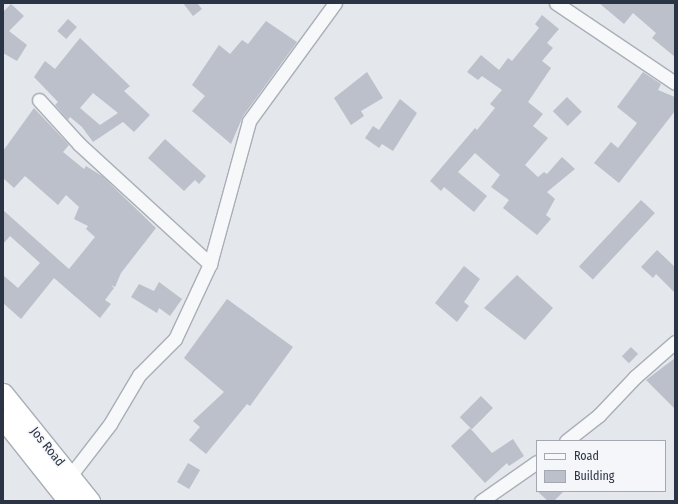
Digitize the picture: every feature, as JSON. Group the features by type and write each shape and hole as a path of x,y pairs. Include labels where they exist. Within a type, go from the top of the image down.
{"highway":[{"name":"Jos Road","path":"3,393 90,501"},
{"name":"Jos Road","path":"3,419 68,501"}],"street":[{"path":"70,476 110,424 139,375 174,339 210,264 249,121 335,3"},
{"path":"556,3 675,83"},
{"path":"39,100 79,144 210,264"},
{"path":"567,440 599,415 635,377 675,342"},
{"path":"481,501 536,463"}],"building":[{"path":"183,3 197,3 202,9 193,16"},
{"path":"599,3 675,3 675,57 652,38 656,33 633,13 624,24"},
{"path":"11,4 24,16 9,31 27,45 17,61 3,53 3,12"},
{"path":"542,15 559,29 547,43 553,48 542,61 551,68 528,102 543,114 533,126 548,138 525,165 538,177 544,172 547,174 562,157 575,169 547,192 555,199 546,215 551,219 537,235 503,208 509,200 491,187 500,175 475,153 458,172 487,196 474,212 444,187 441,191 430,181 475,128 477,130 495,108 490,104 502,90 482,76 478,80 467,72 481,55 499,70 508,58 512,61 539,28 535,24"},
{"path":"68,19 77,27 66,39 57,31"},
{"path":"266,21 297,42 243,116 231,144 192,111 205,96 192,85 219,45 230,54 242,40 248,44"},
{"path":"80,38 130,86 124,91 150,115 134,132 123,122 93,142 82,127 70,117 68,120 55,105 58,102 34,77 45,61 55,69","holes":["93,93 118,113 100,125 80,108"]},
{"path":"367,72 383,98 361,111 364,116 351,125 334,98"},
{"path":"643,72 661,84 658,90 675,97 675,111 619,183 594,163 611,142 618,148 637,123 617,107"},
{"path":"567,97 582,112 568,126 553,111"},
{"path":"400,99 417,113 393,151 382,144 379,148 365,138 373,126 379,130"},
{"path":"34,108 69,145 63,152 84,169 86,166 102,176 156,228 121,273 115,287 111,285 114,288 105,300 111,304 100,318 54,278 21,319 3,303 3,275 18,288 40,263 10,236 3,244 3,210 69,269 95,237 86,229 88,226 74,219 79,207 66,195 58,205 25,176 14,188 3,178 3,151"},
{"path":"165,139 206,176 199,184 195,180 184,191 148,158"},
{"path":"641,200 655,213 593,280 579,267"},
{"path":"657,250 675,267 675,293 656,274 653,278 641,267"},
{"path":"464,266 480,279 464,302 469,306 457,322 435,303"},
{"path":"517,275 553,308 525,340 484,308"},
{"path":"159,282 182,299 170,316 159,308 157,313 131,297 139,284 154,291"},
{"path":"227,299 293,347 250,406 247,404 206,454 189,440 200,427 193,421 224,392 184,358"},
{"path":"631,347 638,354 629,363 622,356"},
{"path":"675,358 675,409 646,380"},
{"path":"481,396 493,408 472,429 460,417"},
{"path":"470,428 492,453 513,439 524,456 509,466 507,463 485,483 451,446"},
{"path":"188,463 200,470 189,489 177,482"},
{"path":"538,492 563,492 554,501 548,501"}]}
